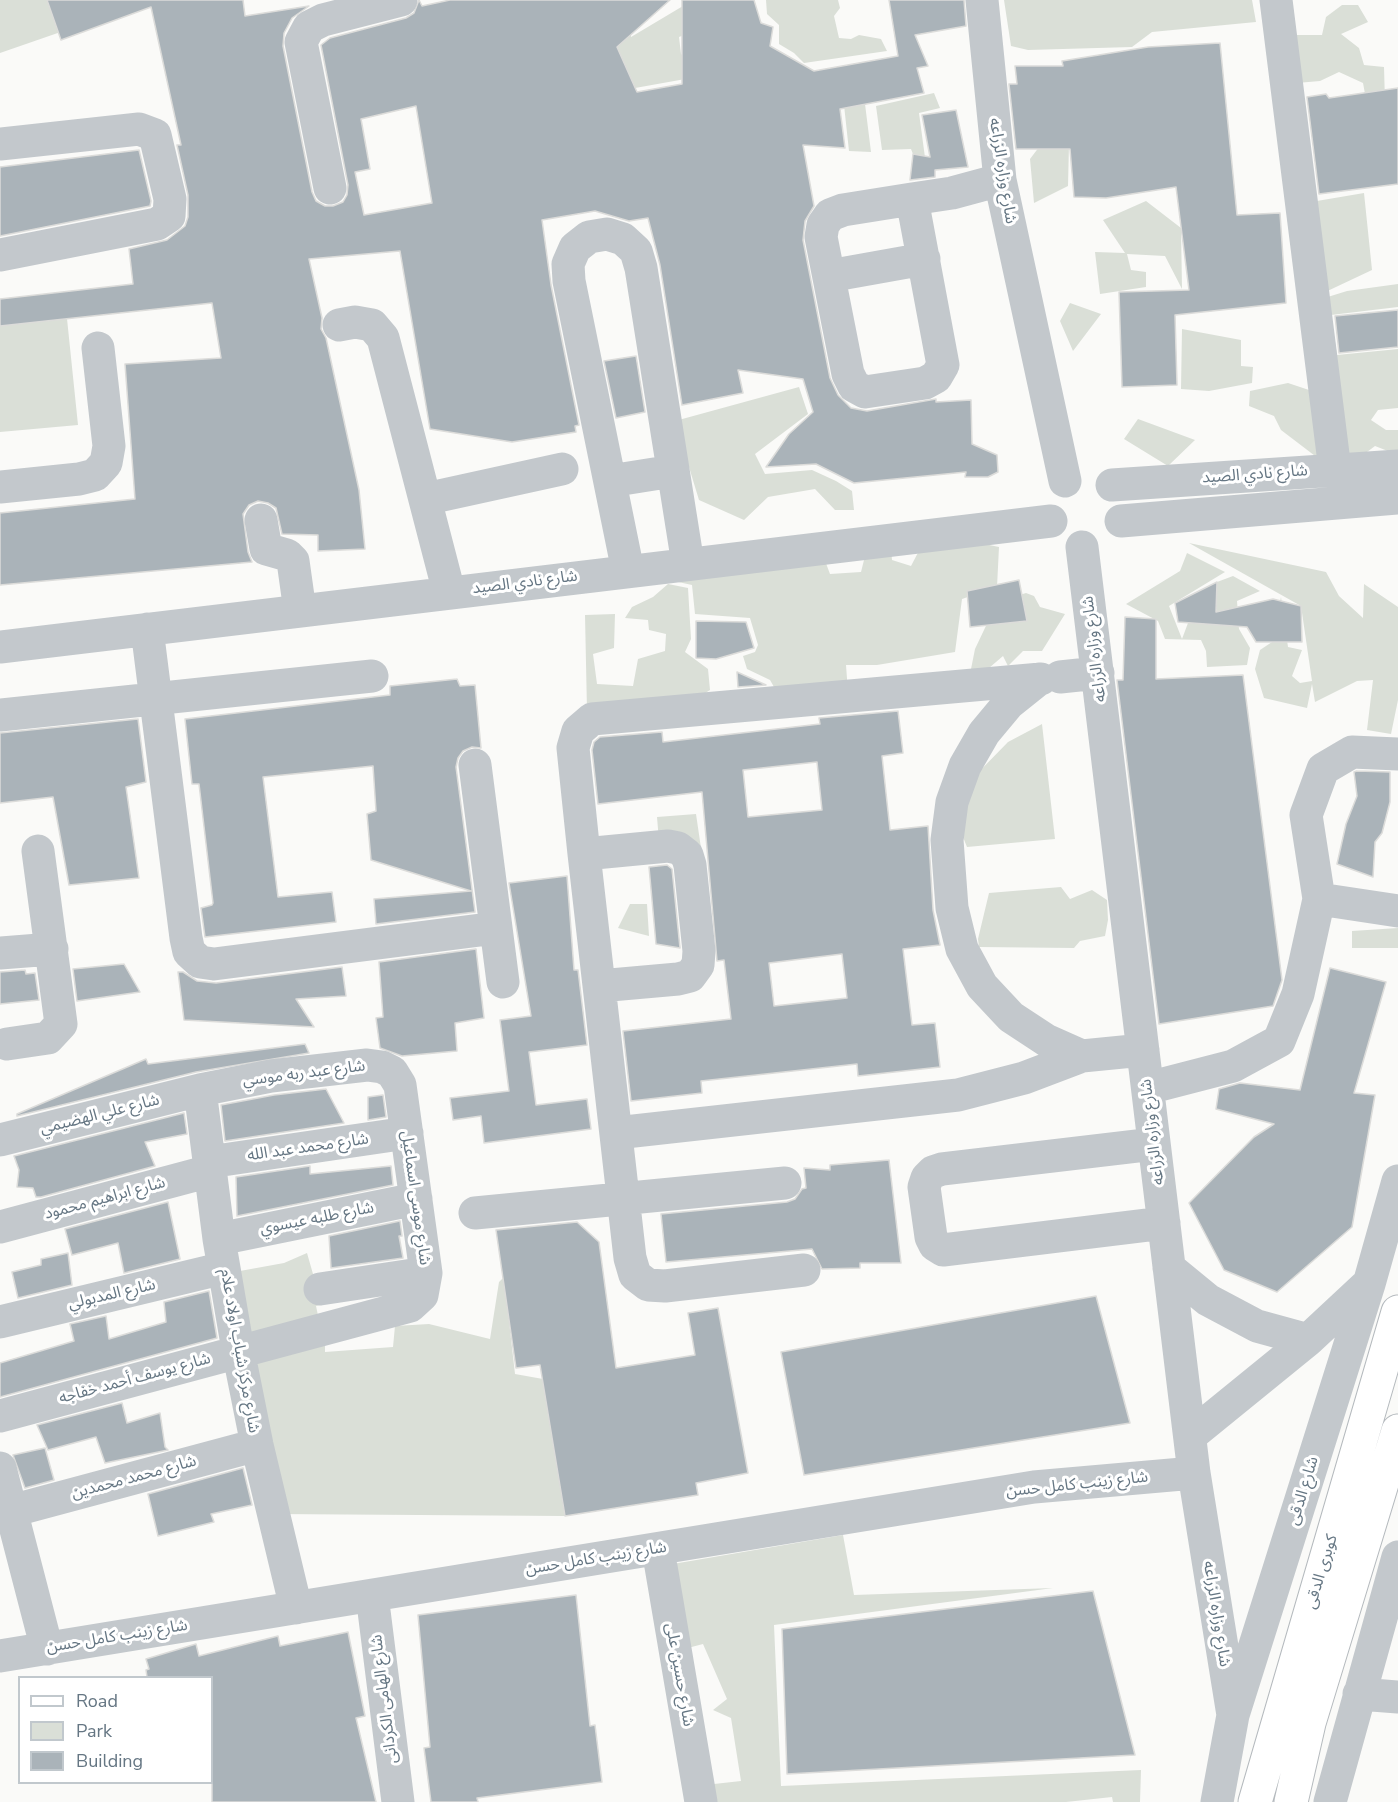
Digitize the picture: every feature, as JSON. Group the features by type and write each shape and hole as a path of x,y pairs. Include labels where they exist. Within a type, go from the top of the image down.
{"main road":[{"name":"كوبرى الدقى","path":"1255,1802 1394,1327"},
{"name":"كوبرى الدقى","path":"1291,1802 1310,1723 1398,1431"}],"street":[{"path":"330,188 302,42 309,27 323,20 401,0"},
{"name":"شارع وزاره الزراعه","path":"982,0 1000,180 1065,481"},
{"path":"1276,0 1342,470 1352,501"},
{"path":"0,144 139,129 155,135 170,199 169,216 157,224 0,255"},
{"path":"912,199 942,365 936,377 925,383 878,392 865,392 854,386 848,374 821,237 823,225 830,215 912,199 952,193 1000,180"},
{"path":"628,571 569,281 568,264 575,248 589,237 606,234 623,239 636,251 641,268 688,564"},
{"path":"829,276 924,259"},
{"path":"339,326 356,322 372,326 383,338 449,592"},
{"path":"0,487 79,480 95,475 106,463 109,446 98,348"},
{"name":"شارع نادي الصيد","path":"1112,485 1398,466"},
{"path":"425,499 562,469"},
{"path":"610,481 673,471"},
{"path":"1094,475 1112,485 1123,508 1121,521 1111,538 1093,547 1082,547 1059,536 1051,521 1051,499 1065,481 1074,476 1094,475"},
{"name":"شارع نادي الصيد","path":"1121,521 1398,498"},
{"path":"261,520 266,549 287,555 293,561 300,611"},
{"name":"شارع نادي الصيد","path":"0,647 1051,521"},
{"name":"شارع وزاره الزراعه","path":"1082,547 1194,1473 1233,1715"},
{"path":"147,629 186,938 189,952 200,962 214,964 496,928"},
{"path":"804,1270 665,1286 648,1285 635,1275 623,1198 584,854 573,748 578,731 592,719 1098,673"},
{"path":"0,715 372,676"},
{"path":"1047,678 1009,703 984,733 965,766 952,802 947,840 952,908 962,949 982,986 1011,1017 1046,1040 1082,1056"},
{"path":"1148,1088 1233,1066 1279,1041 1298,994 1319,899 1306,815 1323,769 1352,752 1398,754"},
{"path":"475,765 503,982"},
{"path":"584,854 668,846 678,848 687,855 690,865 699,951 698,965 690,976 599,986"},
{"path":"7,1044 48,1038 61,1024 38,851"},
{"path":"1319,899 1396,904"},
{"path":"0,953 52,949"},
{"path":"616,1133 958,1095 1024,1078 1082,1056 1143,1050"},
{"name":"شارع عبد ربه موسي","path":"200,1090 270,1076 367,1065 382,1067 392,1072 400,1085"},
{"name":"شارع موسى اسماعيل","path":"400,1085 426,1273 422,1294 410,1306"},
{"name":"شارع علي الهضيمي","path":"0,1140 200,1090"},
{"name":"شارع مركز شباب اولاد علام","path":"200,1090 221,1253 238,1350 256,1445 296,1608"},
{"name":"شارع محمد عبد الله","path":"210,1167 406,1133"},
{"path":"1154,1144 942,1169 933,1172 927,1178 926,1197 931,1237 935,1245 942,1250 1164,1223"},
{"name":"شارع ابراهيم محمود","path":"0,1227 210,1167"},
{"name":"شارع الدقى","path":"1217,1802 1233,1715 1369,1284 1398,1181"},
{"path":"475,1213 785,1183"},
{"name":"شارع طلبه عيسوي","path":"221,1253 416,1199"},
{"name":"شارع المدبولي","path":"0,1322 221,1253"},
{"path":"1169,1268 1208,1300 1257,1326 1308,1340"},
{"path":"320,1289 426,1273"},
{"path":"1190,1436 1308,1340 1369,1284"},
{"name":"شارع يوسف أحمد خفاجه","path":"0,1416 238,1350 410,1306"},
{"name":"شارع محمد محمدين","path":"11,1511 256,1445"},
{"path":"0,1468 47,1648"},
{"name":"شارع زينب كامل حسن","path":"0,1656 1034,1487 1194,1473"},
{"name":"شارع حسين على","path":"658,1548 701,1802"},
{"path":"1330,1802 1398,1557"},
{"name":"شارع الهامى الكردانى","path":"372,1595 398,1802"},
{"path":"1359,1694 1398,1697"}],"green space":[{"path":"0,0 153,0 0,53"},
{"path":"628,0 631,37 688,3 689,33 679,37 681,54 693,62 702,76 585,97"},
{"path":"766,0 838,0 840,8 834,16 839,38 851,39 859,35 881,39 887,51 804,63 794,53 779,44 779,25 767,14"},
{"path":"1004,0 1252,0 1256,22 1152,32 1132,47 1028,50 1011,46"},
{"path":"1342,5 1358,5 1368,22 1341,34 1359,48 1364,65 1384,67 1385,102 1378,165 1363,83 1339,72 1320,81 1297,83 1290,35 1322,35 1326,17"},
{"path":"934,93 940,108 919,113 926,165 916,162 911,149 882,150 876,106"},
{"path":"865,104 871,152 849,151 844,105"},
{"path":"1052,130 1069,144 1068,186 1034,203 1030,159"},
{"path":"1364,193 1372,270 1319,295 1311,202"},
{"path":"1146,201 1181,228 1182,289 1165,256 1127,254 1131,270 1146,272 1146,287 1100,294 1095,252 1125,253 1103,220"},
{"path":"1398,284 1398,307 1331,315 1337,355 1398,349 1398,408 1378,410 1371,420 1386,430 1398,430 1398,455 1375,446 1351,464 1318,300 1347,291"},
{"path":"1070,303 1101,314 1073,351 1060,321"},
{"path":"66,309 78,425 0,432 0,319"},
{"path":"1182,329 1241,340 1241,366 1253,367 1252,383 1209,391 1181,389"},
{"path":"1288,383 1318,393 1323,462 1281,430 1274,416 1249,406 1250,391"},
{"path":"799,387 808,414 755,454 765,474 812,470 836,481 852,491 854,510 835,510 815,489 768,497 744,520 699,500 675,421"},
{"path":"1138,419 1195,440 1168,466 1124,439"},
{"path":"970,541 999,547 997,587 962,599 955,652 877,665 846,665 848,692 778,694 770,680 747,669 743,656 755,652 758,645 750,618 695,614 692,585 669,580 824,558 830,574 861,572 866,552 891,549 892,560 911,566 922,545"},
{"path":"1189,543 1326,572 1339,596 1363,618 1364,584 1398,607 1398,700 1391,734 1367,730 1373,680 1357,681 1315,702 1312,684 1307,708 1264,698 1255,669 1260,650 1272,642 1281,597 1288,647 1302,650 1292,676 1300,683 1312,681 1301,606"},
{"path":"1187,553 1225,572 1169,606 1182,639 1188,623 1216,624 1217,582 1233,576 1260,591 1237,601 1239,629 1250,648 1247,665 1207,667 1206,651 1201,640 1165,639 1158,621 1126,604 1180,571"},
{"path":"668,584 688,588 691,639 685,652 708,669 710,690 688,704 587,711 585,615 615,614 614,648 593,654 597,684 633,686 638,659 665,651 666,634 649,630 648,620 625,618 632,607 653,597"},
{"path":"1026,593 1034,596 1040,607 1065,614 1042,651 1023,651 1008,666 1003,656 982,674 971,669 975,649 993,611 1013,597"},
{"path":"1042,724 1055,839 967,847 955,817 966,785 1008,742"},
{"path":"696,814 701,848 659,841 657,817"},
{"path":"1061,887 1070,899 1092,890 1107,900 1108,920 1105,936 1080,941 1074,948 979,947 978,939 989,893"},
{"path":"630,904 647,904 649,936 618,928"},
{"path":"1398,928 1398,948 1352,948 1352,931"},
{"path":"307,1253 313,1274 336,1281 337,1301 316,1306 320,1325 241,1346 240,1271 284,1263"},
{"path":"504,1277 515,1374 543,1379 565,1516 273,1514 247,1358 325,1341 325,1352 393,1347 395,1326 429,1324 490,1339 499,1282"},
{"path":"843,1535 854,1595 1053,1588 774,1625 781,1786 1141,1770 1140,1802 1113,1802 1112,1797 1066,1802 709,1802 705,1785 741,1781 731,1718 713,1710 727,1699 703,1644 684,1649 661,1566"}],"building":[{"path":"47,0 243,0 245,16 309,6 292,18 284,33 283,46 312,192 316,201 325,206 333,206 343,202 347,195 348,185 321,45 330,38 406,18 414,13 419,0 422,6 450,0 670,0 617,47 637,92 682,84 682,0 754,0 761,23 773,27 770,46 814,71 898,56 889,0 964,0 966,26 915,35 928,66 917,68 924,93 840,109 845,148 803,145 814,206 805,221 803,240 830,378 838,395 851,408 867,411 936,399 936,402 971,400 972,444 997,455 998,472 988,477 965,477 966,472 854,483 816,464 766,467 789,434 813,412 803,379 738,370 743,393 682,405 660,265 648,218 629,221 595,211 542,220 551,285 579,425 575,426 576,432 512,442 430,429 400,251 309,259 322,318 321,329 326,338 359,490 365,549 318,551 318,535 282,534 276,508 258,501 249,505 243,514 248,552 252,562 0,585 0,513 135,499 125,364 221,358 212,303 0,326 0,299 133,284 129,249 167,240 185,226 188,217 188,195 177,145 181,145 151,7 61,40","holes":["416,106 432,203 364,215 355,172 370,169 361,119"]},
{"path":"1220,43 1237,215 1280,213 1286,303 1175,315 1177,385 1122,387 1119,292 1189,290 1176,187 1106,198 1074,197 1070,149 1016,149 1009,84 1017,84 1015,66 1063,66 1062,61 1148,47"},
{"path":"1398,88 1398,184 1319,194 1307,97 1326,94 1329,98"},
{"path":"956,110 968,167 935,170 935,177 910,180 913,154 930,157 922,115"},
{"path":"139,150 151,201 150,206 0,236 0,167"},
{"path":"1398,310 1398,347 1339,353 1335,316"},
{"path":"636,356 645,412 616,418 604,361"},
{"path":"1019,580 1027,621 970,627 967,591"},
{"path":"1217,582 1216,612 1273,599 1301,606 1302,642 1256,642 1247,627 1178,622 1175,603"},
{"path":"1125,617 1156,619 1156,679 1243,675 1282,980 1273,1006 1159,1024 1117,680 1123,680"},
{"path":"696,621 746,622 754,648 716,659 696,658"},
{"path":"737,672 766,685 738,687"},
{"path":"457,679 460,686 475,685 481,748 472,747 463,751 456,767 475,912 376,924 374,899 471,891 371,860 367,814 376,811 373,766 263,777 278,897 332,892 336,922 205,937 201,908 213,903 199,784 192,784 185,719 390,695 390,686"},
{"path":"898,711 903,753 882,756 890,830 928,826 933,910 940,945 903,949 912,1025 935,1023 940,1067 858,1076 857,1064 701,1081 702,1093 631,1101 623,1031 731,1019 724,960 717,961 702,792 598,804 592,750 594,742 600,737 662,732 663,742 820,724 819,718","holes":["817,762 822,810 748,817 743,770","842,954 847,998 774,1006 769,963"]},
{"path":"138,719 146,782 126,787 139,878 69,885 53,797 0,803 0,733"},
{"path":"1354,772 1390,772 1390,802 1382,833 1375,842 1373,877 1337,864 1346,824 1357,796"},
{"path":"667,865 672,869 680,948 656,944 649,867"},
{"path":"567,876 574,970 578,970 587,1045 529,1052 536,1105 587,1099 591,1129 484,1143 481,1116 453,1120 450,1098 509,1091 500,1020 531,1016 509,883"},
{"path":"476,949 484,1018 455,1023 457,1051 402,1056 380,1048 376,1018 383,1017 379,962"},
{"path":"124,964 140,992 77,1001 73,969"},
{"path":"342,967 346,996 296,999 314,1027 184,1020 178,972 183,972 197,981 216,983"},
{"path":"1330,968 1386,982 1354,1093 1375,1095 1352,1227 1277,1292 1224,1270 1189,1203 1254,1137 1274,1124 1216,1109 1219,1089 1240,1083 1300,1090"},
{"path":"25,970 26,974 35,973 39,1000 0,1004 0,972"},
{"path":"305,1044 309,1053 196,1072 17,1116 17,1114 146,1059 148,1064"},
{"path":"326,1089 344,1123 225,1141 221,1105 274,1095"},
{"path":"383,1095 386,1117 368,1120 368,1097"},
{"path":"184,1113 187,1134 145,1142 155,1166 41,1197 36,1197 33,1188 17,1187 19,1170 14,1156"},
{"path":"889,1160 901,1263 860,1263 860,1268 822,1269 812,1249 666,1262 661,1214 787,1202 795,1199 802,1189 806,1188 804,1168 830,1170 830,1165"},
{"path":"310,1166 310,1174 391,1166 393,1185 237,1216 236,1177"},
{"path":"168,1202 180,1259 124,1273 118,1243 72,1255 65,1229"},
{"path":"400,1221 402,1236 399,1236 403,1258 331,1268 329,1236"},
{"path":"577,1222 599,1242 616,1368 695,1355 688,1313 718,1308 748,1473 696,1483 698,1495 565,1516 540,1365 516,1368 496,1230"},
{"path":"68,1253 72,1285 18,1298 12,1272 41,1265 41,1259"},
{"path":"209,1291 217,1338 0,1397 0,1363 74,1341 70,1324 106,1316 109,1339 166,1322 164,1302"},
{"path":"1096,1296 1130,1423 804,1475 781,1352"},
{"path":"122,1403 127,1423 160,1413 165,1447 168,1450 105,1463 96,1437 48,1450 37,1425"},
{"path":"45,1448 54,1480 25,1488 13,1455"},
{"path":"243,1468 252,1505 211,1514 214,1522 158,1536 148,1494"},
{"path":"1093,1591 1135,1755 787,1774 782,1629"},
{"path":"576,1595 590,1726 595,1725 602,1782 477,1798 478,1802 431,1802 424,1748 430,1747 418,1615"},
{"path":"348,1632 365,1716 356,1718 376,1802 212,1802 213,1676 147,1676 146,1670 149,1669 146,1659 196,1644 199,1656 278,1636 280,1646"}]}
